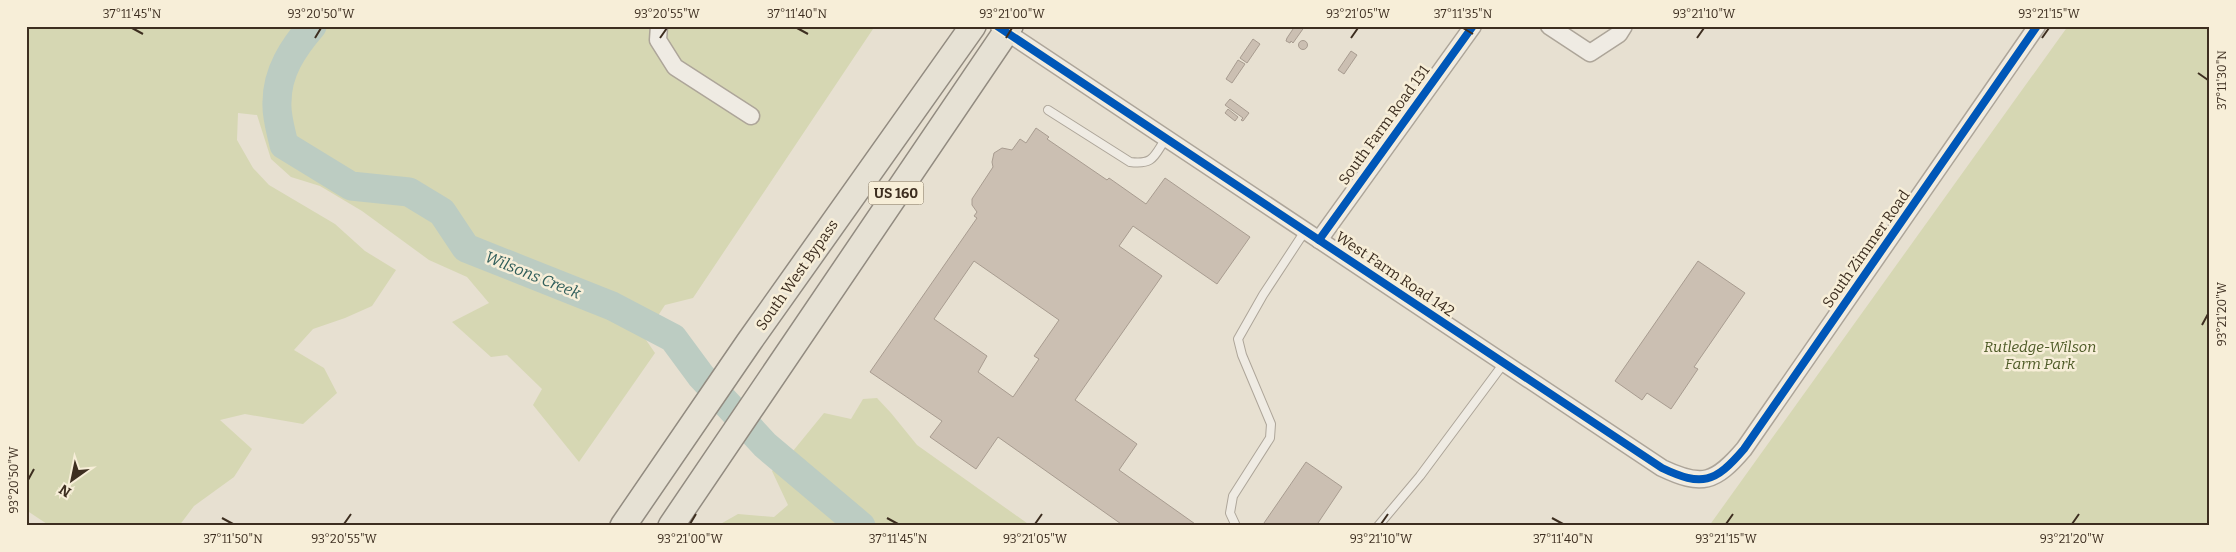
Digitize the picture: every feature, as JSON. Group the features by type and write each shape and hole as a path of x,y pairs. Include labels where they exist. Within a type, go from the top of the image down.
{"main road":[{"name":"South West Bypass","path":"623,526 749,342 972,26"},
{"name":"US 160","path":"673,524 1004,28"}],"street":[{"path":"659,26 658,40 675,67 751,116"},
{"name":"South Farm Road 131","path":"1312,235 1473,26"},
{"path":"1549,26 1590,53 1618,34 1624,26"},
{"name":"South Zimmer Road","path":"1708,479 1732,464 1744,449 2037,26"},
{"name":"West Farm Road 142","path":"1004,28 1662,468 1684,478 1708,479"}],"lane":[{"path":"1048,110 1130,162 1143,164 1151,160 1166,138"},
{"path":"1236,526 1230,513 1234,496 1270,438 1271,424 1242,355 1238,339 1263,295 1312,235"},
{"path":"1378,526 1420,476 1504,362"}],"green space":[{"path":"26,26 875,26 693,298 665,305 644,337 655,353 579,462 533,405 542,389 507,355 491,357 452,322 489,303 467,277 429,260 362,211 320,186 291,177 271,159 257,115 238,113 237,140 253,168 269,185 335,224 365,251 396,270 372,306 313,329 294,350 324,368 337,393 303,424 245,414 220,420 252,449 234,477 194,506 179,526 50,526 26,510"},
{"name":"Rutledge-Wilson Farm Park","path":"2068,26 2210,26 2210,526 1709,526"},
{"path":"877,398 917,445 1031,526 717,526 738,514 774,517 788,505 772,471 793,451 824,413 851,419 863,399"}],"building":[{"path":"1295,26 1305,26 1293,43 1291,41 1290,43 1286,41"},
{"path":"1253,39 1260,44 1247,63 1240,58"},
{"path":"1303,41 1307,45 1303,49 1299,45"},
{"path":"1351,51 1357,55 1344,74 1338,70"},
{"path":"1238,60 1245,64 1232,83 1226,79"},
{"path":"1230,99 1249,113 1243,121 1241,120 1243,118 1225,105"},
{"path":"1228,109 1238,117 1235,121 1225,113"},
{"path":"1036,128 1049,137 1047,139 1146,204 1165,178 1250,237 1217,284 1133,226 1119,246 1162,276 1075,400 1137,444 1119,470 1198,526 1124,526 998,437 976,469 930,437 942,421 870,372 977,218 974,216 977,212 972,205 972,199 993,167 994,153 1002,148 1012,150 1020,139 1026,143","holes":["974,261 1059,320 1034,356 1039,359 1013,397 978,372 987,356 934,319"]},
{"path":"1698,261 1745,293 1694,367 1698,369 1671,409 1647,393 1642,400 1615,381"},
{"path":"1306,462 1342,487 1316,526 1268,526 1264,523"}],"waterway":[{"name":"Wilsons Creek","path":"312,26 287,61 280,81 277,107 284,145 351,186 409,192 442,212 466,248 612,306 673,338 701,376 765,445 861,526"}],"cycle path":[{"path":"997,26 1662,468 1688,478 1698,479 1716,475 1725,469 1744,449 2037,26"},
{"path":"1319,240 1473,26"}]}
